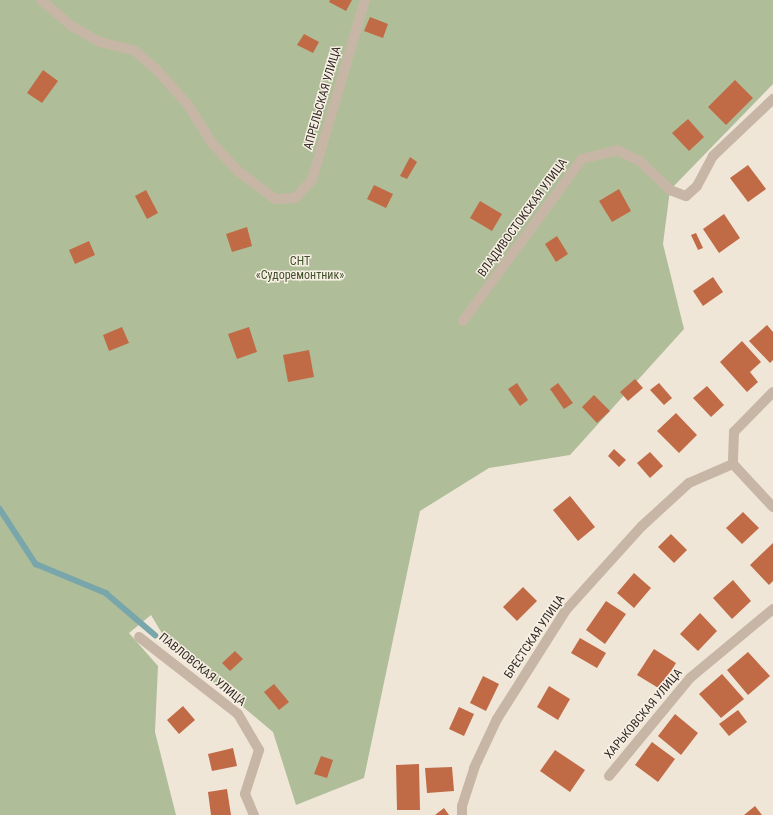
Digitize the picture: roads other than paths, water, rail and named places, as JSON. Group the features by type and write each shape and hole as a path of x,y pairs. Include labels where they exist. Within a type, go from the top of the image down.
{"street":[{"name":"АПРЕЛЬСКАЯ УЛИЦА","path":"41,0 73,27 100,42 135,51 156,69 188,104 212,143 238,171 275,198 295,198 312,180 365,0"},
{"name":"ВЛАДИВОСТОКСКАЯ УЛИЦА","path":"463,321 582,159 616,150 640,161 670,190 686,196 697,186 713,156 773,99"},
{"path":"773,392 734,432 733,464 773,506"},
{"name":"БРЕСТСКАЯ УЛИЦА","path":"462,815 462,806 474,768 497,719 566,610 642,526 689,483 733,464"},
{"name":"ХАРЬКОВСКАЯ УЛИЦА","path":"610,776 690,678 773,609"},
{"name":"ПАВЛОВСКАЯ УЛИЦА","path":"139,637 238,714 259,750 245,794 254,815"}],"waterway":[{"path":"0,509 36,564 106,593 155,635"}],"park label":[{"name":"СНТ «Судоремонтник»","path":"300,269"}]}
